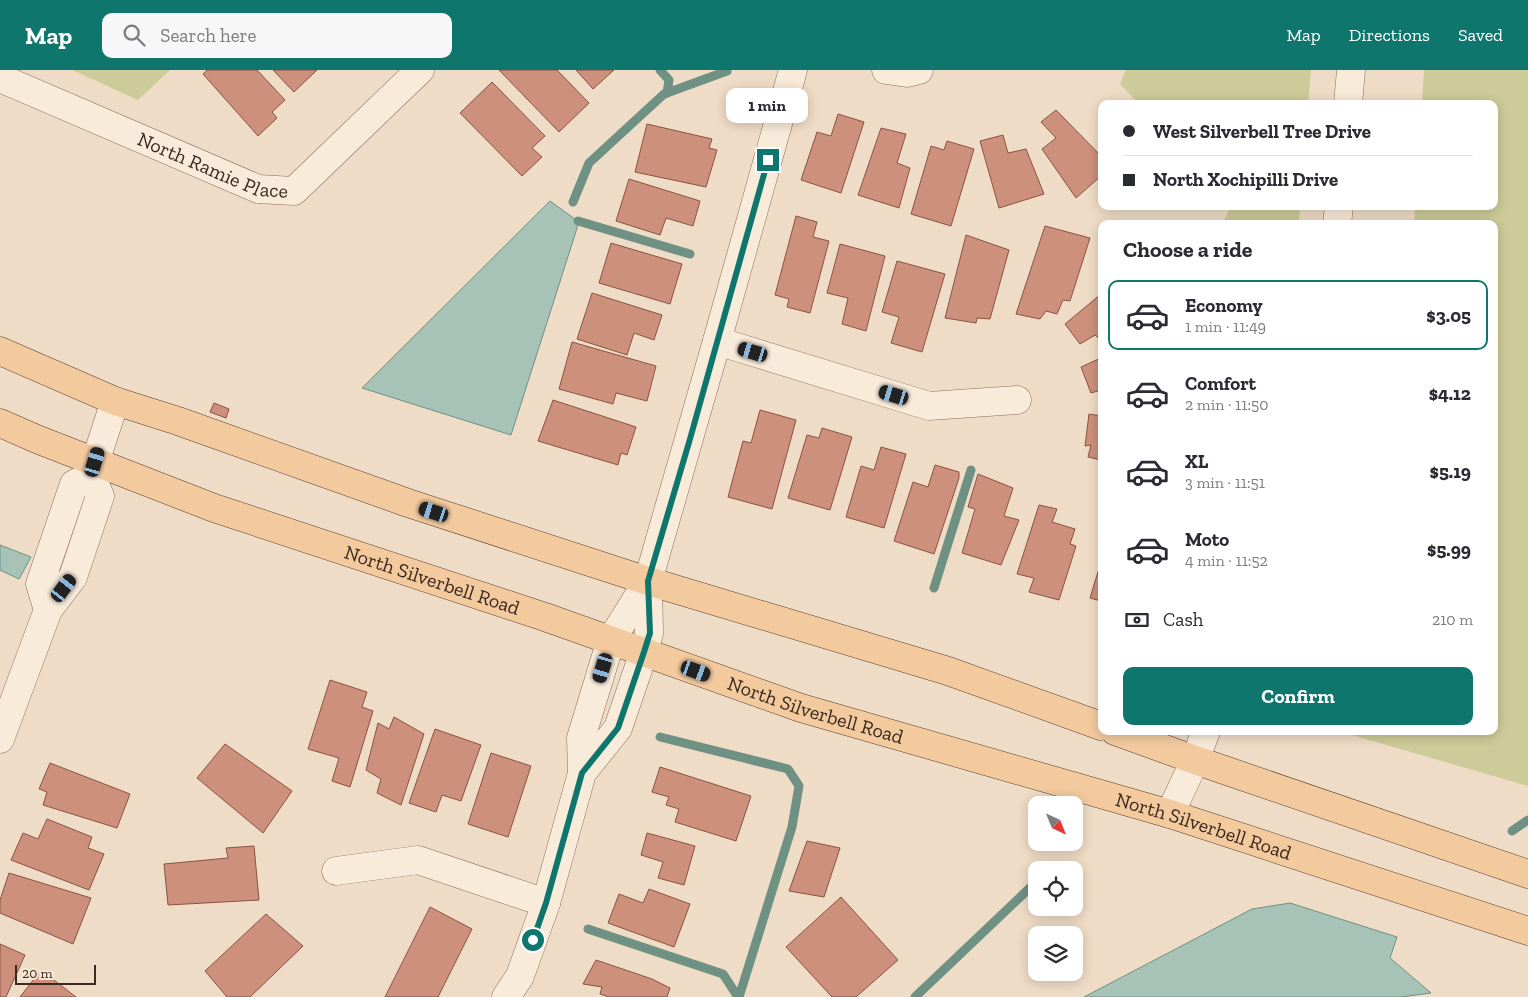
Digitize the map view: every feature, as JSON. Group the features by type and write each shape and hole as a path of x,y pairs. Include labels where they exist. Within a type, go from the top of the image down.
{"main road":[{"path":"0,351 114,401 178,421 408,503 648,581 948,671 1098,725"},
{"name":"North Silverbell Road","path":"0,423 38,440 93,469 545,617 801,708 1170,814 1528,931"},
{"path":"1126,735 1528,874"}],"street":[{"name":"North Ramie Place","path":"0,78 258,190 294,191 420,70"},
{"path":"506,997 520,976 546,903 582,773 581,738 611,640 648,581 793,70"},
{"path":"886,70 907,73 919,70"},
{"path":"1348,100 1351,70"},
{"path":"717,341 929,406 1017,400"},
{"path":"0,739 48,610 40,584 74,484 93,469 114,401"},
{"path":"582,773 618,728 650,633 648,581"},
{"path":"1170,814 1204,735"},
{"path":"336,870 418,860 546,903"}],"shaded area":[{"path":"72,70 170,70 138,100"},
{"path":"1126,70 1311,70 1308,100 1135,100 1120,84"},
{"path":"1424,70 1528,70 1528,786 1352,735 1498,735 1498,220 1414,220 1415,210 1498,210 1498,100 1422,100"},
{"path":"550,201 579,222 511,435 362,388"},
{"path":"1229,210 1300,210 1299,220 1224,220"},
{"path":"0,545 31,557 19,579 0,570"},
{"path":"1290,903 1397,937 1390,958 1431,993 1401,997 1084,997 1252,909"}],"building":[{"path":"207,70 257,70 285,100 272,112 277,118 258,136 203,74"},
{"path":"273,70 317,70 294,92"},
{"path":"499,70 557,70 589,103 559,132"},
{"path":"576,70 614,70 593,89"},
{"path":"492,82 545,136 532,148 542,157 522,176 460,113"},
{"path":"1056,110 1098,153 1098,179 1076,198 1042,149 1056,138 1041,122"},
{"path":"838,114 864,122 841,193 801,180 817,132 831,136"},
{"path":"647,124 712,139 709,148 717,150 706,187 635,172"},
{"path":"881,128 906,134 897,163 910,168 899,208 858,195"},
{"path":"1003,135 1008,153 1026,149 1044,194 999,208 980,141"},
{"path":"947,141 974,149 951,226 911,214 931,146 944,150"},
{"path":"629,179 700,201 693,226 666,218 660,235 616,221"},
{"path":"796,216 817,222 813,237 829,241 810,313 787,307 789,299 775,295"},
{"path":"1045,226 1090,238 1070,301 1063,300 1057,314 1046,311 1040,319 1016,314"},
{"path":"966,235 1009,250 990,319 977,318 976,323 945,318"},
{"path":"611,243 682,264 670,304 599,283"},
{"path":"840,244 885,256 866,331 842,324 848,298 827,293"},
{"path":"897,261 945,274 922,352 891,343 899,317 882,312"},
{"path":"592,293 662,315 654,340 634,333 627,355 577,339"},
{"path":"1098,296 1098,338 1095,335 1080,344 1065,324"},
{"path":"572,342 656,366 647,401 616,393 613,404 559,389"},
{"path":"1098,359 1098,391 1091,393 1081,367"},
{"path":"553,400 636,427 627,455 621,453 618,465 538,441"},
{"path":"214,403 229,409 226,418 210,412"},
{"path":"760,410 796,420 772,509 728,497 743,441 751,443"},
{"path":"1089,414 1098,416 1098,459 1088,457 1091,445 1085,446"},
{"path":"822,428 852,437 830,510 788,498 807,435 819,438"},
{"path":"881,447 906,454 884,528 846,517 861,466 874,470"},
{"path":"935,465 959,472 959,478 934,554 894,541 913,482 928,487"},
{"path":"978,474 1013,488 1004,516 1019,520 1001,565 962,553 975,509 968,507"},
{"path":"1039,505 1057,509 1052,522 1075,529 1070,544 1076,546 1059,600 1029,592 1034,578 1017,574"},
{"path":"1098,572 1098,600 1090,598"},
{"path":"330,680 367,692 362,707 373,711 350,787 332,781 339,758 308,749"},
{"path":"394,717 424,734 401,805 377,793 381,779 366,770 378,723 389,729"},
{"path":"435,729 481,745 461,801 442,795 436,812 409,803"},
{"path":"225,744 292,791 263,833 197,778"},
{"path":"491,753 531,766 508,837 468,824"},
{"path":"50,763 130,794 117,828 43,805 47,792 39,789"},
{"path":"660,767 751,796 736,841 675,822 679,809 666,805 669,797 652,792"},
{"path":"47,819 92,837 88,848 104,854 89,890 11,860 23,833 38,839"},
{"path":"647,833 695,846 684,885 658,878 663,862 641,855"},
{"path":"807,841 840,848 824,897 789,891"},
{"path":"254,846 259,900 168,905 164,864 228,858 226,848"},
{"path":"9,873 91,898 73,944 0,913 0,900"},
{"path":"649,889 690,904 674,947 608,923 619,894 643,903"},
{"path":"841,897 898,960 856,997 832,997 786,947"},
{"path":"430,907 472,929 438,997 385,997"},
{"path":"266,914 303,946 250,997 227,997 205,971"},
{"path":"0,944 25,955 6,997 0,997"},
{"path":"596,960 652,979 670,988 667,997 609,997 600,994 602,987 583,984"},
{"path":"41,970 76,997 20,997"}],"waterway":[{"path":"660,70 669,80 667,93"},
{"path":"573,202 589,163 664,94 727,71"},
{"path":"578,221 690,254"},
{"path":"934,588 971,470"},
{"path":"660,737 788,769 799,786 792,827 739,997"},
{"path":"1512,831 1528,820"},
{"path":"915,997 1028,890"},
{"path":"588,929 723,974 738,997"}],"route":[{"path":"533,940 546,903 582,773 618,728 650,633 648,581 768,160"}]}
